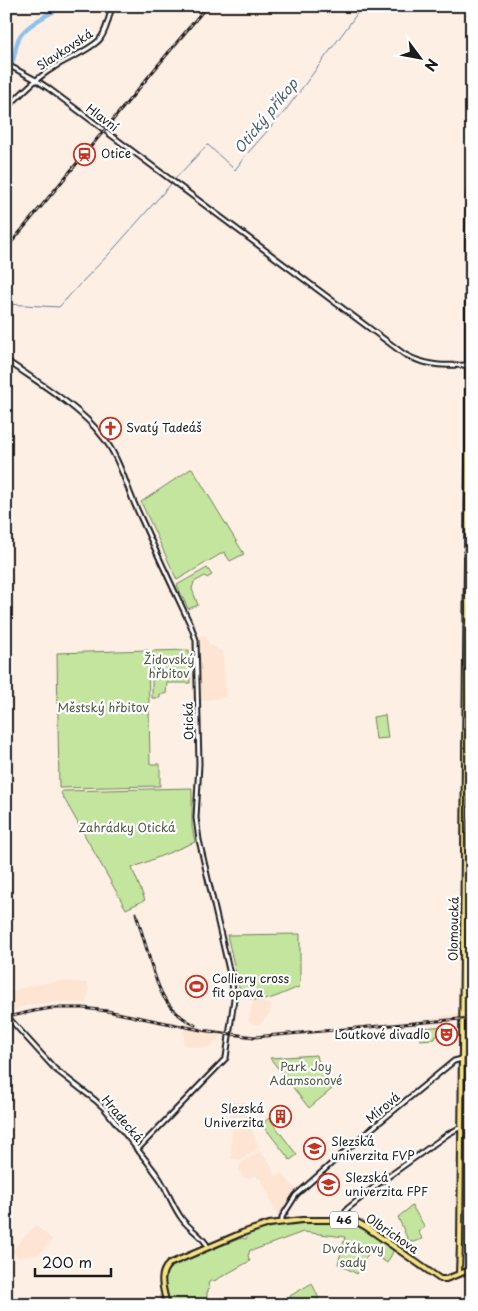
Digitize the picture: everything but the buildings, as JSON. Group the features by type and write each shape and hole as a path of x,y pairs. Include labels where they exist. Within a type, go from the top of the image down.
{"main road":[{"name":"Olomoucká","path":"458,1274 465,863 468,208 472,166"},
{"name":"Olbrichova","path":"167,1305 162,1278 165,1268 172,1263 242,1233 282,1222 342,1220 356,1222 366,1227 438,1278 445,1279 458,1274"},
{"path":"458,1274 472,1270"}],"street":[{"name":"Slavkovská","path":"6,109 36,80 52,68 98,42 105,31 112,6"},
{"name":"Hlavní","path":"6,64 36,80 404,354 416,361 429,365 450,366 468,364"},
{"name":"Otická","path":"6,360 78,411 103,437 115,458 194,635 197,648 199,764 196,822 234,991 226,1058 137,1150"},
{"name":"Hradecká","path":"6,1015 55,1069 103,1107 160,1180 188,1227 204,1240 208,1248"},
{"name":"Mírová","path":"282,1222 282,1217 296,1196 359,1139 447,1066 455,1060 462,1059"},
{"path":"342,1220 347,1209 378,1184 448,1134 461,1127"}],"shaded area":[{"path":"205,6 210,6 6,252 6,246"},
{"path":"205,634 209,644 223,652 226,697 195,702 195,651 193,639"},
{"path":"471,640 472,781 469,781"},
{"path":"63,981 87,983 89,989 86,1003 56,1002 6,1010 6,994 37,984"},
{"path":"253,1001 271,1004 270,1013 259,1025 248,1022"},
{"path":"60,1006 108,1009 249,1035 267,1035 427,1020 472,1010 472,1021 267,1038 248,1039 222,1035 212,1046 202,1048 184,1045 184,1028 88,1010 52,1010 6,1020 6,1016 21,1012 42,1007"},
{"path":"229,1102 246,1102 246,1115 253,1115 253,1118 248,1119 259,1148 239,1161 238,1159 231,1159 232,1126 230,1126 229,1122"},
{"path":"259,1151 269,1162 276,1176 282,1173 297,1191 278,1216 260,1178 258,1179 256,1175 248,1179 242,1177 239,1169 240,1164"},
{"path":"36,1225 52,1240 39,1254 20,1258 12,1252"}],"green space":[{"path":"192,468 244,554 230,561 224,552 177,580 141,502"},
{"path":"207,568 212,575 207,578 205,576 194,582 192,589 198,605 188,609 177,585"},
{"name":"Městský hřbitov","path":"148,650 150,764 160,764 160,786 59,788 57,653"},
{"name":"Židovský hřbitov","path":"189,650 190,683 167,683 166,694 160,694 160,698 152,698 152,651"},
{"path":"385,715 388,738 376,739 373,717"},
{"name":"Zahrádky Otická","path":"192,788 192,827 195,842 132,868 145,900 126,909 61,793 63,791"},
{"path":"300,934 299,987 265,1000 251,999 240,991 227,935"},
{"path":"449,1026 449,1030 443,1031 435,1039 420,1040 420,1028"},
{"name":"Park Joy Adamsonové","path":"316,1055 332,1089 309,1108 270,1058"},
{"path":"269,1118 297,1155 290,1160 262,1124"},
{"path":"412,1206 425,1227 418,1232 423,1239 413,1242 408,1240 398,1217"},
{"name":"Dvořákovy sady","path":"299,1222 355,1225 393,1250 393,1252 387,1263 361,1245 369,1252 357,1274 338,1264 345,1237 303,1232 250,1250 248,1256 250,1261 209,1282 210,1288 207,1292 207,1305 170,1305 165,1285 165,1274 177,1264 242,1238 246,1239 249,1233"},
{"path":"312,1283 319,1299 303,1305 296,1303 290,1296"}],"waterway":[{"path":"6,73 11,65 21,35 38,20 65,6"},
{"name":"Otický příkop","path":"174,180 207,145 235,170 285,111 362,6"},
{"name":"Otický příkop","path":"82,282 171,184"},
{"name":"Otický příkop","path":"6,304 59,307 80,284"}],"railway":[{"path":"6,249 207,6"},
{"path":"136,913 159,988 169,1005 184,1019 195,1025"},
{"path":"12,1016 52,1008 83,1008 201,1030 254,1037 472,1018"}],"place":[{"name":"Otice","path":"85,154"},
{"name":"Svatý Tadeáš","path":"110,428"},
{"name":"Colliery cross fit opava","path":"196,986"},
{"name":"Loutkové divadlo","path":"446,1035"},
{"name":"Slezská Univerzita","path":"280,1116"},
{"name":"Slezská univerzita FVP","path":"315,1149"},
{"name":"Slezská univerzita FPF","path":"329,1185"}]}
